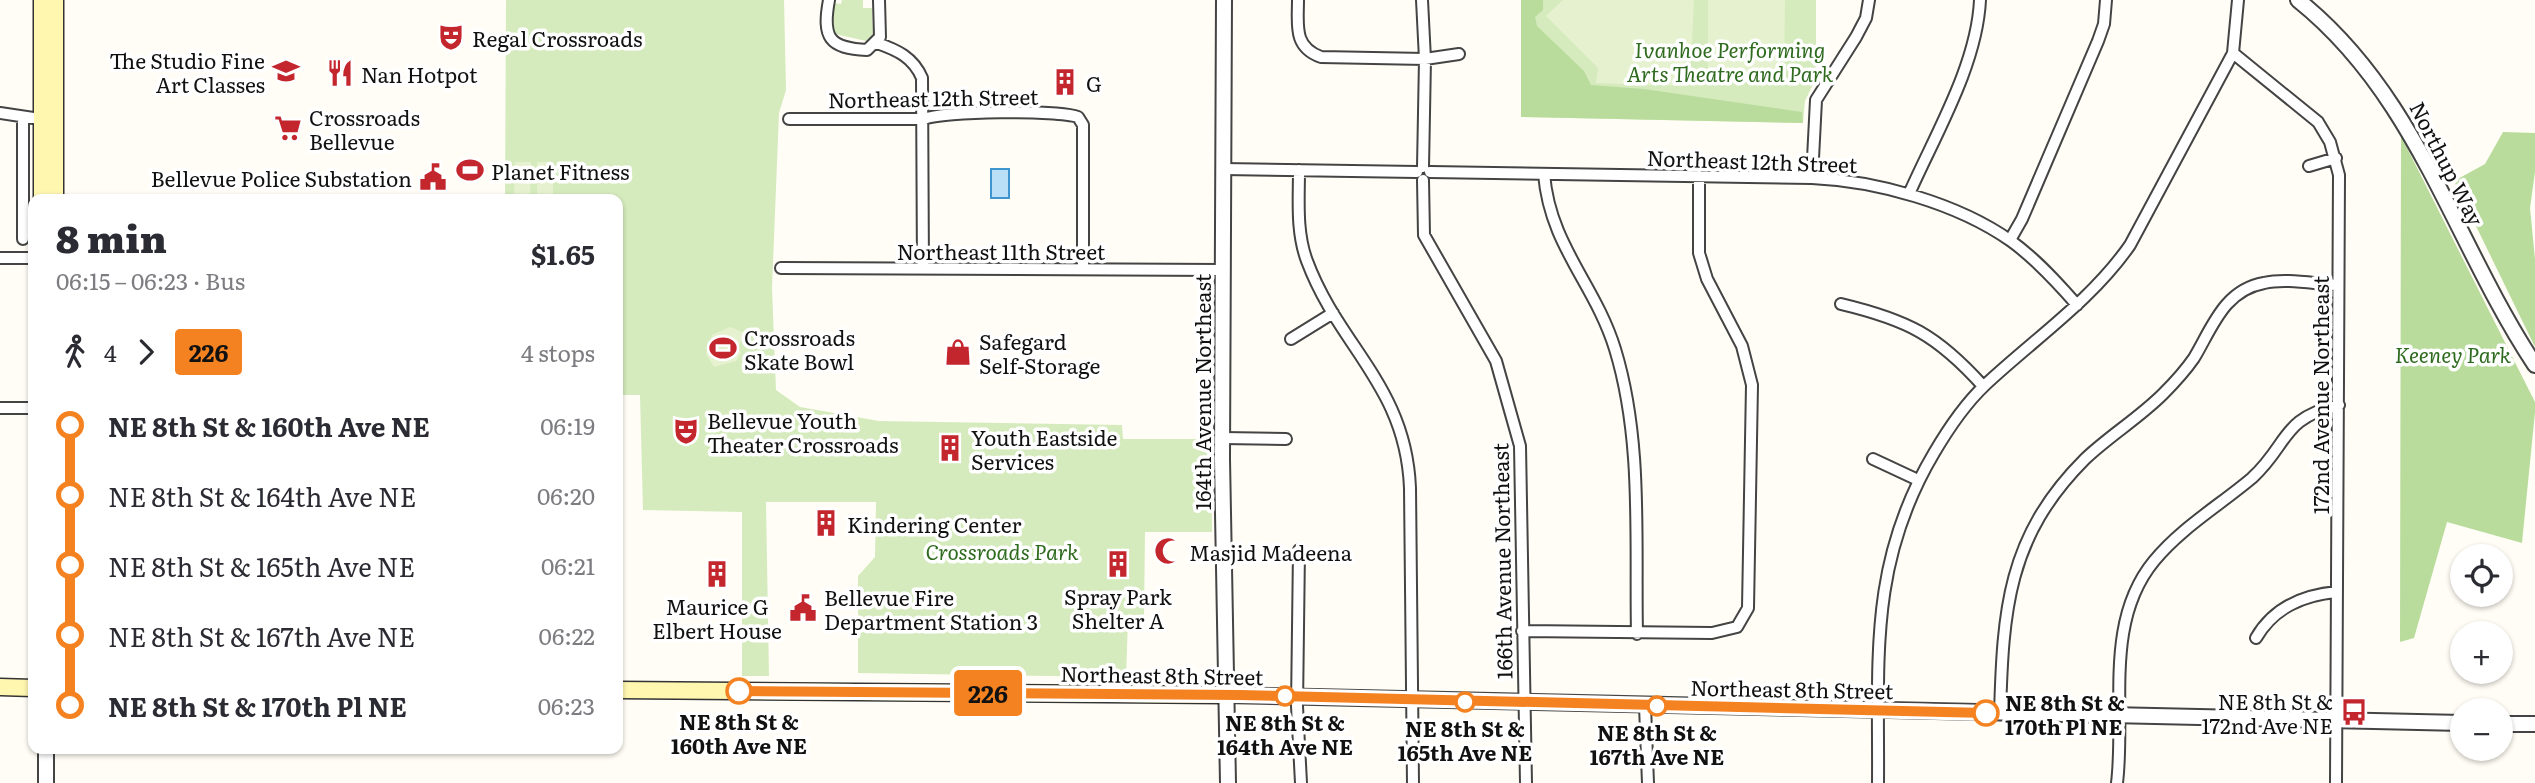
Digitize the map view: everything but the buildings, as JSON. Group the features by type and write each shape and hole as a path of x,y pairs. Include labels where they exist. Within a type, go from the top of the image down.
{"main road":[{"path":"42,0 42,194"},
{"path":"55,0 55,194"},
{"path":"0,687 28,688"},
{"name":"Northeast 8th Street","path":"623,690 1225,695"}],"street":[{"path":"829,0 828,35 834,44 845,49 867,50 877,43 880,37 879,0"},
{"name":"164th Avenue Northeast","path":"1224,0 1222,270 1228,783"},
{"path":"1298,0 1298,35 1310,52 1331,58 1425,59 1459,54"},
{"name":"166th Avenue Northeast","path":"1422,0 1425,59 1424,235 1496,361 1516,422 1523,472 1522,631 1526,783"},
{"path":"1812,177 1816,100 1856,37 1866,18 1869,0"},
{"path":"1909,194 1971,54 1979,29 1980,0"},
{"path":"1878,783 1878,711 1884,581 1904,513 1918,480 1945,434 1983,386 2077,305 2112,271 2130,245 2233,53 2238,0"},
{"name":"Northup Way","path":"2298,0 2327,23 2354,52 2396,108 2473,258 2535,365"},
{"path":"2010,240 2022,219 2098,41 2106,1"},
{"path":"877,43 894,49 916,65 922,78 925,119 923,269"},
{"name":"172nd Avenue Northeast","path":"2233,53 2318,122 2336,158 2339,175 2336,783"},
{"path":"0,113 40,119"},
{"name":"Northeast 12th Street","path":"789,119 925,119 934,114 1077,117 1083,125 1083,270"},
{"path":"23,117 23,239"},
{"path":"2309,166 2336,158"},
{"name":"Northeast 12th Street","path":"1223,169 1812,177 1860,182 1909,194 1959,214 2010,240 2050,274 2077,305"},
{"path":"1300,170 1302,241 1307,260 1333,313 1390,401 1405,440 1410,488 1409,699 1413,783"},
{"path":"1544,174 1552,221 1606,324 1628,406 1633,450 1636,634"},
{"path":"1522,631 1712,633 1737,627 1748,608 1750,373 1735,332 1707,279 1699,253 1699,176"},
{"path":"0,258 28,258"},
{"name":"Northeast 11th Street","path":"781,268 1222,270"},
{"path":"2000,714 2002,634 2010,586 2030,535 2059,488 2086,458 2170,386 2193,358 2219,312 2235,297 2264,282 2338,285"},
{"path":"1841,304 1896,319 1922,332 1947,348 1983,386"},
{"path":"1291,339 1333,313"},
{"path":"2118,783 2122,637 2126,611 2136,587 2154,561 2254,475 2290,428 2317,410 2339,405"},
{"path":"0,408 28,408"},
{"path":"1223,438 1286,439"},
{"path":"1873,458 1918,480"},
{"path":"1299,550 1297,696 1301,783"},
{"path":"2256,638 2277,611 2316,593 2337,592"},
{"name":"Northeast 8th Street","path":"1225,695 2337,723 2450,723"},
{"path":"1645,706 1648,783"},
{"path":"2513,724 2535,724"},
{"path":"46,754 46,783"}],"green space":[{"name":"Crossroads Park","path":"506,0 784,0 786,90 779,113 772,288 776,390 800,407 879,421 1122,425 1123,439 1211,439 1212,532 1145,532 1144,618 1128,618 1126,680 1117,677 858,673 858,576 875,557 876,502 766,502 769,676 742,676 742,512 643,510 640,395 623,395 623,194 505,194"},
{"path":"842,0 863,0 863,8 872,8 873,35 866,41 835,34 831,24 833,3 841,4"},
{"name":"Ivanhoe Performing Arts Theatre and Park","path":"1521,0 1816,0 1816,78 1805,101 1803,123 1521,117"},
{"path":"1521,0 1543,0 1543,10 1535,17 1537,26 1584,71 1591,85 1644,89 1802,112 1803,123 1521,117"},
{"path":"1563,0 1694,0 1690,83 1686,86 1596,83 1598,68 1546,16"},
{"path":"1708,0 1785,0 1784,76 1708,75"},
{"path":"2503,132 2535,133 2535,172 2530,208 2535,259 2535,347 2454,181 2485,164"},
{"name":"Keeney Park","path":"2401,136 2535,402 2535,412 2522,543 2447,522 2414,638 2400,642"},
{"path":"515,162 531,162 530,194 514,194"},
{"path":"537,162 553,162 553,194 537,194"},
{"name":"Crossroads Skate Bowl","path":"730,327 745,333 738,347 741,353 736,361 714,367 706,354 712,335"}],"water":[{"path":"991,169 1009,169 1009,198 991,198"}],"bus line":[{"name":"226","path":"739,691 1239,695 1986,713"}],"place":[{"name":"Regal Crossroads","path":"451,37"},
{"name":"The Studio Fine Art Classes","path":"286,71"},
{"name":"Nan Hotpot","path":"340,73"},
{"name":"G","path":"1065,82"},
{"name":"Crossroads Bellevue","path":"288,128"},
{"name":"Planet Fitness","path":"470,170"},
{"name":"Bellevue Police Substation","path":"433,177"},
{"name":"Crossroads Skate Bowl","path":"723,348"},
{"name":"Safegard Self-Storage","path":"958,352"},
{"name":"Bellevue Youth Theater Crossroads","path":"686,431"},
{"name":"Youth Eastside Services","path":"950,448"},
{"name":"Kindering Center","path":"826,523"},
{"name":"Masjid Madeena","path":"1168,551"},
{"name":"Spray Park Shelter A","path":"1118,564"},
{"name":"Maurice G Elbert House","path":"717,574"},
{"name":"Bellevue Fire Department Station 3","path":"803,608"},
{"name":"NE 8th St & 160th Ave NE","path":"739,691"},
{"name":"NE 8th St & 164th Ave NE","path":"1285,696"},
{"name":"NE 8th St & 165th Ave NE","path":"1465,702"},
{"name":"NE 8th St & 167th Ave NE","path":"1657,706"},
{"name":"NE 8th St & 172nd Ave NE","path":"2354,712"},
{"name":"NE 8th St & 170th Pl NE","path":"1986,713"}]}
